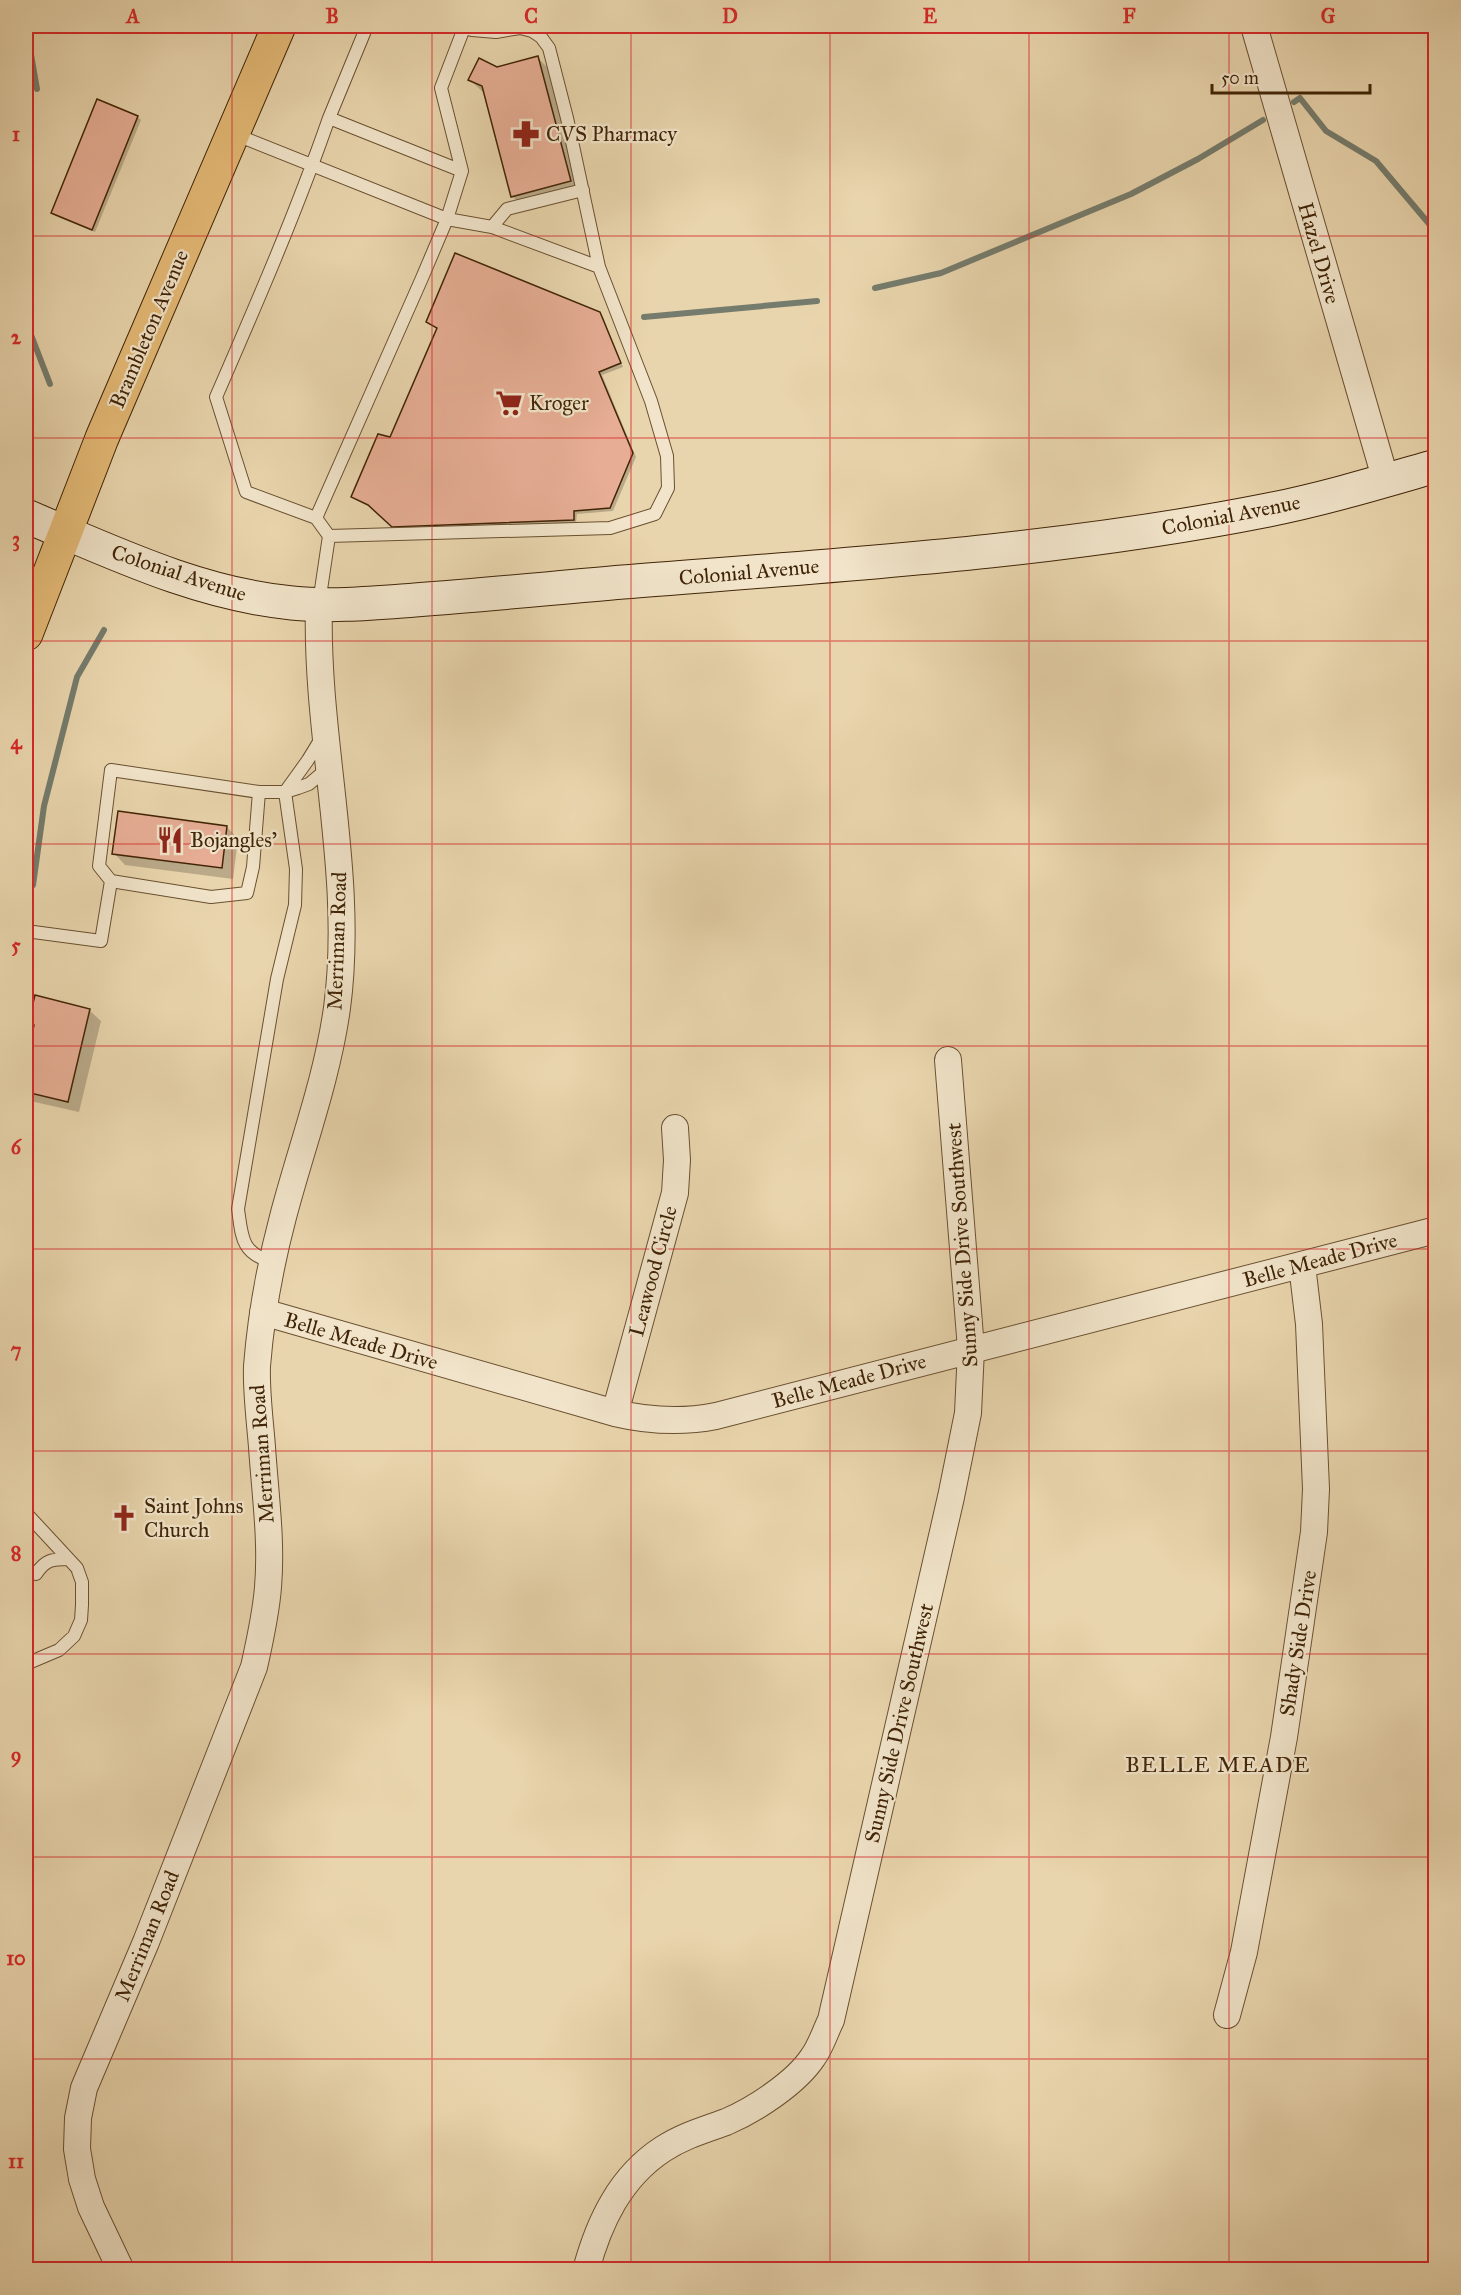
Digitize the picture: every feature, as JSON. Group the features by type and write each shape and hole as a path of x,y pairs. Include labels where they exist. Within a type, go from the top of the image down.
{"main road":[{"name":"Brambleton Avenue","path":"26,634 102,438 279,26"},
{"name":"Colonial Avenue","path":"26,516 138,563 212,589 248,597 319,604 479,595 902,560 1077,541 1271,510 1436,466"}],"street":[{"name":"Hazel Drive","path":"1254,26 1386,481"},
{"name":"Merriman Road","path":"121,2270 91,2207 82,2179 77,2149 78,2118 84,2088 146,1942 227,1739 254,1667 264,1627 268,1586 268,1545 257,1369 263,1312 272,1262 321,1087 337,1009 341,957 339,855 324,731 318,632 319,604"},
{"name":"Sunny Side Drive Southwest","path":"586,2270 595,2238 607,2211 623,2186 644,2164 663,2149 751,2109 779,2091 813,2057 831,2020 859,1906 968,1413 971,1349 948,1060"},
{"name":"Leawood Circle","path":"615,1413 675,1193 677,1160 675,1128"},
{"name":"Belle Meade Drive","path":"263,1312 615,1413 643,1420 674,1422 698,1420 1436,1230"},
{"name":"Shady Side Drive","path":"1227,2015 1244,1952 1284,1737 1314,1532 1316,1489 1310,1336 1302,1265"}],"lane":[{"path":"319,604 328,536 316,518 246,492 216,397 312,166 367,26"},
{"path":"316,518 447,219 462,171 441,88 461,27 496,32 520,28 532,31 541,37 549,48 599,267 651,401 667,456 668,488 655,514 610,528 328,536"},
{"path":"329,118 462,171"},
{"path":"233,133 447,219 492,227 599,267"},
{"path":"492,227 507,208 583,190"},
{"path":"272,1262 255,1257 242,1239 238,1209 277,979 295,905 296,869 285,792 309,760 324,731"},
{"path":"259,792 253,867 247,893 211,897 111,881 99,866 111,770 259,792 285,792 309,784 328,767"},
{"path":"26,931 101,941 111,881"},
{"path":"26,1513 77,1568 82,1582 81,1620 74,1635 59,1650 26,1664"},
{"path":"36,1574 43,1562 68,1559"}],"building":[{"name":"CVS Pharmacy","path":"538,56 571,181 511,197 482,86 468,80 479,58 497,67"},
{"path":"97,99 138,116 92,230 51,213"},
{"name":"Kroger","path":"455,253 600,312 621,363 599,372 633,453 610,508 574,511 574,520 392,527 368,505 351,497 378,434 390,437 437,328 426,322"},
{"name":"Bojangles'","path":"118,811 227,826 222,868 112,854"},
{"path":"35,995 90,1009 68,1102 26,1092 26,1059 34,1025 28,1024"}],"waterway":[{"path":"26,26 37,89"},
{"path":"1294,102 1300,98 1326,131 1376,161 1436,232"},
{"path":"875,288 941,273 1131,194 1198,159 1263,120"},
{"path":"644,317 817,301"},
{"path":"26,322 50,384"},
{"path":"33,885 44,806 77,677 104,630"}],"place":[{"name":"CVS Pharmacy","path":"526,134"},
{"name":"Kroger","path":"509,403"},
{"name":"Bojangles'","path":"170,840"},
{"name":"Saint Johns Church","path":"124,1518"}],"district":[{"name":"BELLE MEADE","path":"1218,1764"}]}
